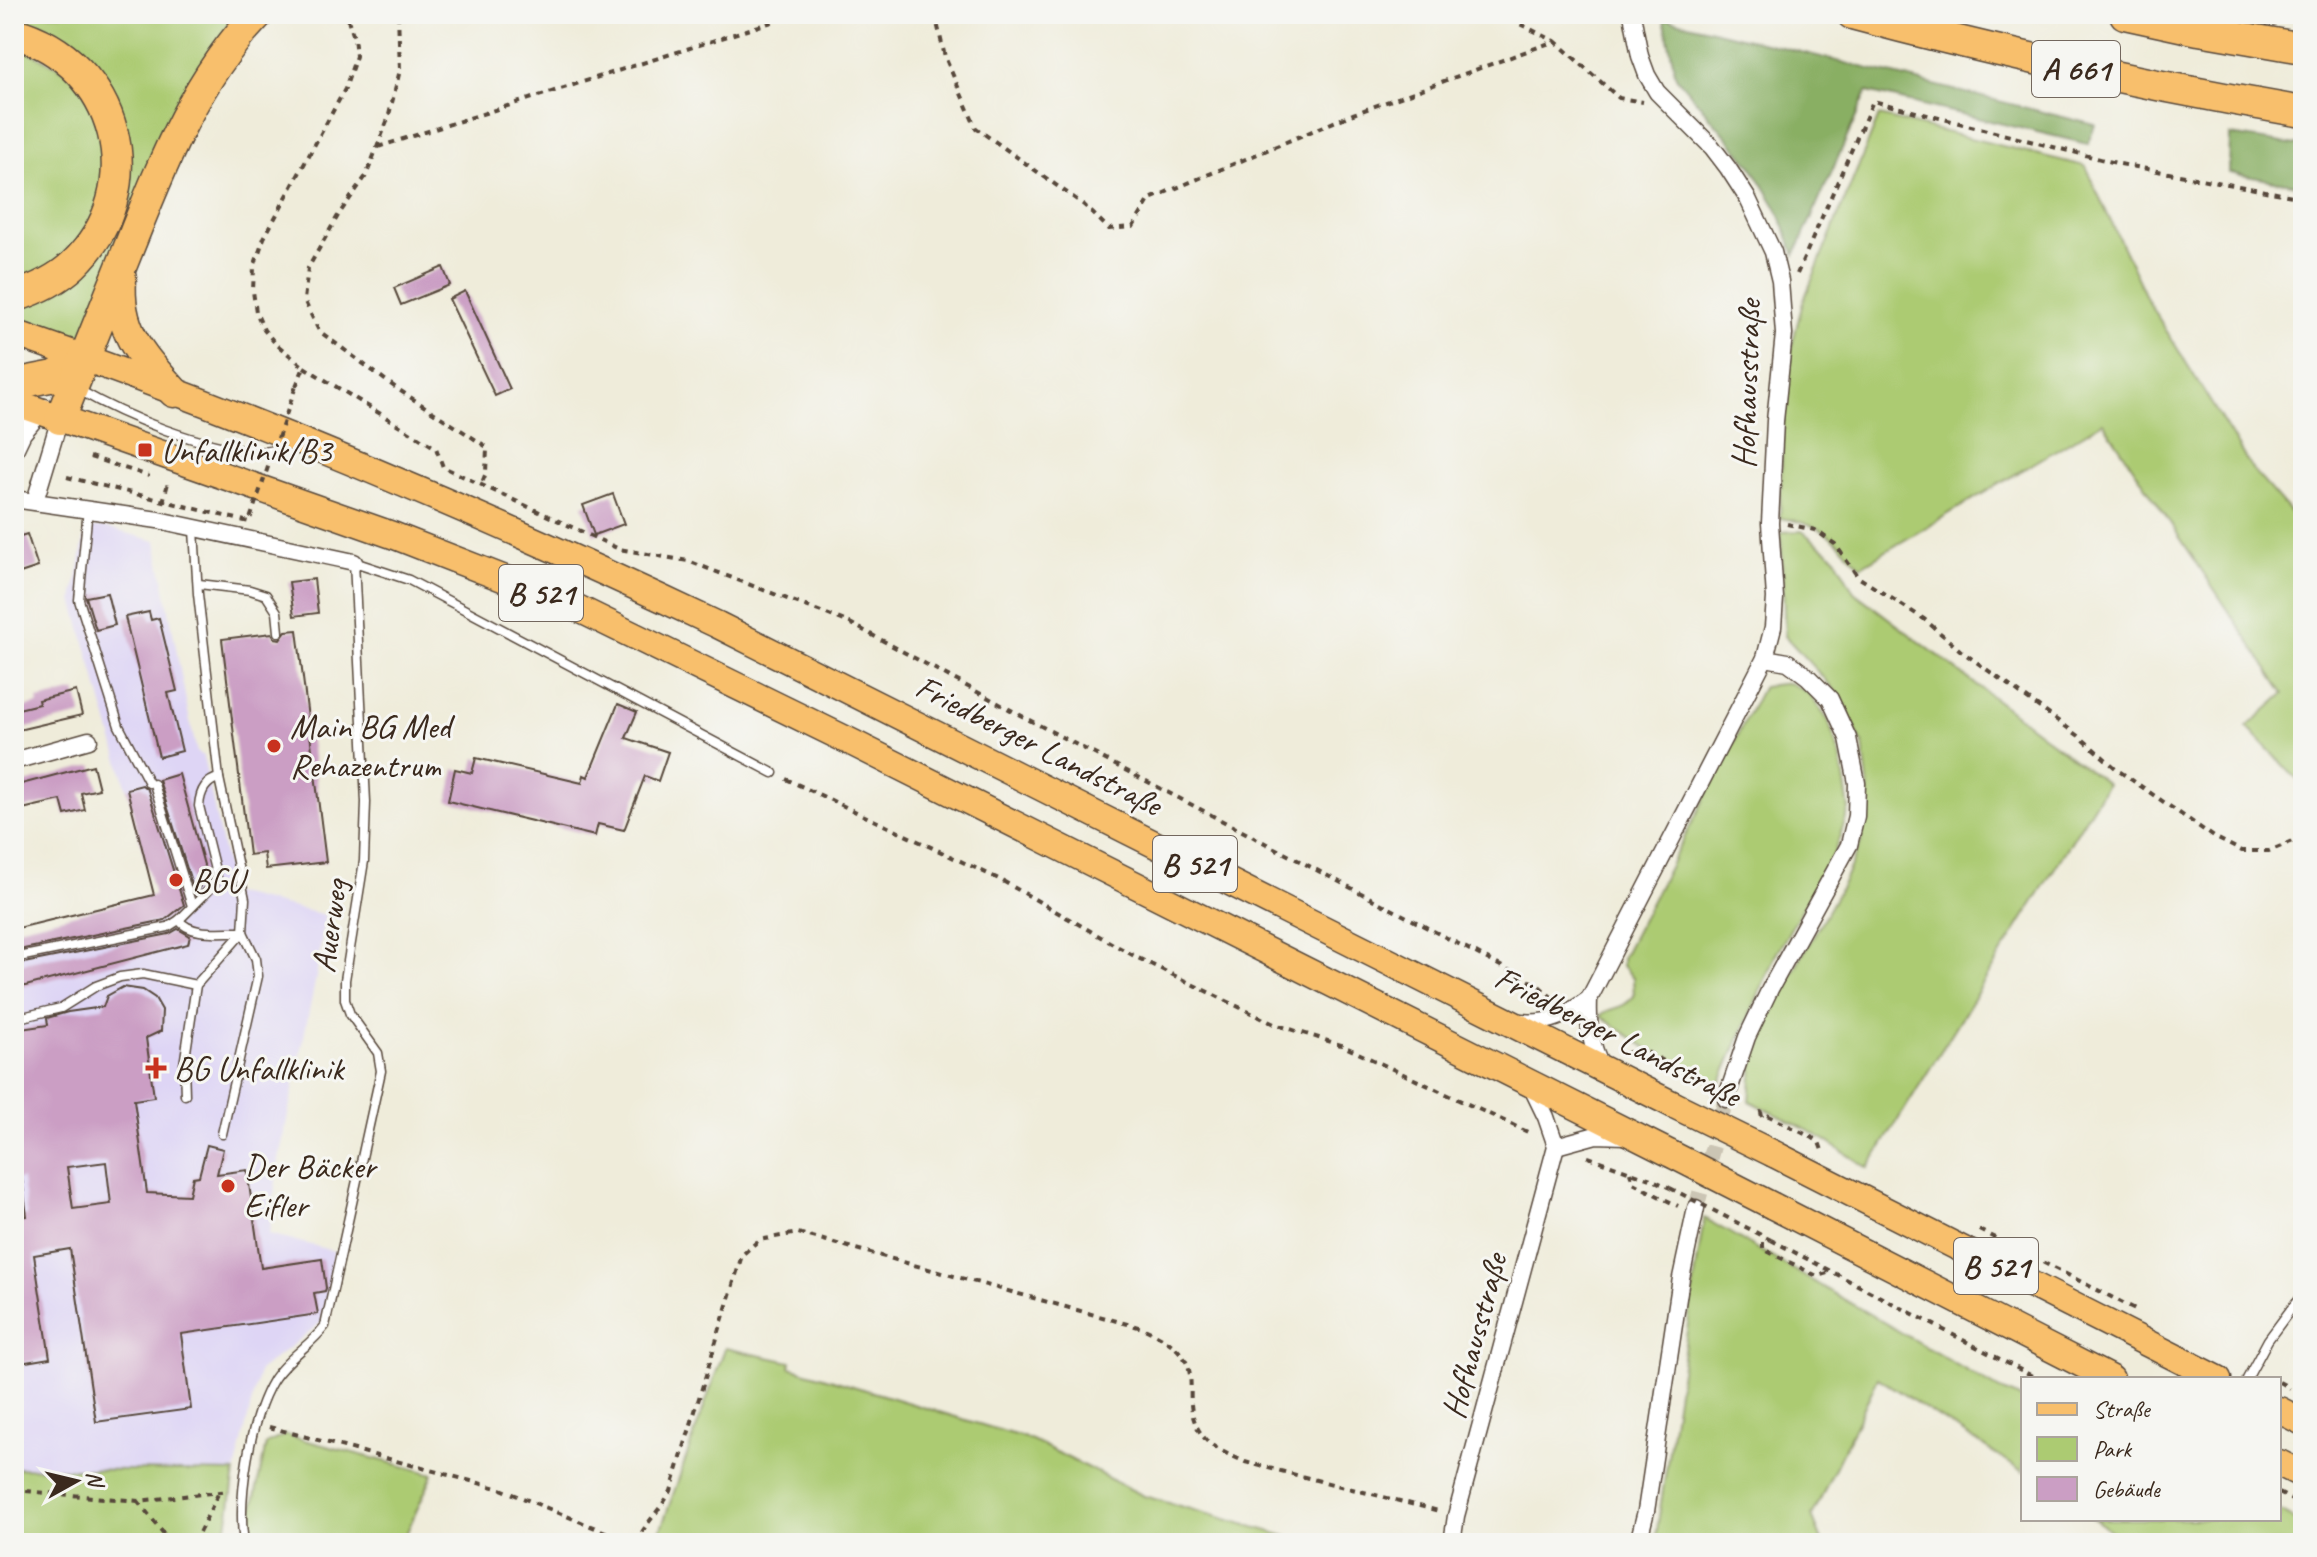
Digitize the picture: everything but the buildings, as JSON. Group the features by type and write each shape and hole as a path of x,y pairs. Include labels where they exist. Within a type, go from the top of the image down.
{"highway":[{"path":"14,384 58,398 84,358 164,161 188,112 221,56 258,14"},
{"name":"A 661","path":"1852,14 1964,44 2165,88 2303,112"},
{"name":"A 661","path":"2125,14 2303,48"},
{"path":"14,33 29,37 66,59 90,83 112,130 117,167 116,187 106,218 84,253 71,268 51,281 14,297"},
{"path":"122,266 120,305 124,323 136,347 174,392"}],"main road":[{"name":"Friedberger Landstraße","path":"16,334 306,442 502,525 718,625 2214,1377"},
{"name":"B 521","path":"14,402 58,398 569,604 825,729 1671,1154 2107,1377"},
{"path":"2281,1411 2303,1422"},
{"path":"2281,1464 2303,1475"}],"street":[{"name":"Hofhausstraße","path":"1603,1070 1591,1046 1589,999 1765,658 1773,627 1775,598 1770,523 1784,308 1773,252 1748,199 1712,147 1657,92 1640,56 1632,14"},
{"name":"Friedberger Landstraße","path":"16,334 39,350 58,398"},
{"path":"14,451 23,433 58,398 117,371"},
{"path":"35,501 58,398"},
{"path":"14,499 158,520 354,562"},
{"path":"1726,1099 1747,1037 1849,845 1856,816 1857,783 1848,738 1830,699 1788,662 1765,658"},
{"path":"14,761 89,740"},
{"name":"Hofhausstraße","path":"1508,1021 1535,1023 1556,1019 1589,999"},
{"path":"1530,1084 1556,1146 1596,1135 1635,1137"},
{"name":"Hofhausstraße","path":"1452,1543 1456,1516 1556,1146"},
{"path":"1638,1543 1646,1511 1681,1278 1696,1208"}],"lane":[{"path":"58,398 107,406 207,443 260,453 306,442"},
{"path":"88,509 79,600 119,726 152,783 192,906"},
{"path":"194,530 219,778 245,899 243,932 256,959 258,976 222,1134"},
{"path":"354,562 409,580 773,773"},
{"name":"Auerweg","path":"244,1543 241,1524 243,1489 255,1423 274,1379 283,1367 314,1341 325,1326 381,1071 378,1053 350,1014 345,1000 345,980 364,861 366,802 354,562"},
{"path":"199,584 266,595 277,612 279,632"},
{"path":"14,958 168,927 179,920 217,878 199,806 205,786 219,778"},
{"path":"179,920 184,927 195,930 243,932"},
{"path":"185,1095 184,1065 196,985 243,932"},
{"path":"14,1019 61,1008 96,986 120,977 143,974 196,985"},
{"path":"2248,1377 2268,1340 2303,1293"}],"path":[{"path":"398,14 400,70 388,119 366,176 339,214 308,268 304,300 319,331 396,388 487,447 486,473 481,485"},
{"path":"378,147 797,14"},
{"path":"935,14 945,57 976,128 1084,205 1109,229 1133,227 1150,199 1353,114 1555,41"},
{"path":"1499,14 1555,41 1619,98 1670,106"},
{"path":"347,17 356,56 345,89 264,238 254,267 256,312 264,330 304,367 436,448 443,467 619,549 688,561 850,623 1539,986 1571,1012"},
{"path":"1784,308 1873,101 2120,164 2303,198"},
{"path":"67,477 249,522 304,367"},
{"path":"90,457 168,483"},
{"path":"1770,523 1815,530 1835,544 1858,577 1924,619 1961,651 2079,736 2119,771 2214,837 2242,851 2269,851 2303,837"},
{"path":"773,773 1001,880 1136,957 1274,1024 1341,1045 1556,1146 1670,1188 2034,1377"},
{"path":"1625,1054 1643,1050 1694,1077 1693,1082"},
{"path":"1762,1117 1761,1112 1813,1138 1819,1142 1824,1156"},
{"path":"1630,1172 1633,1183 1673,1203"},
{"path":"255,1423 501,1489 634,1543 671,1491 742,1255 759,1240 798,1233 1142,1328 1164,1338 1181,1352 1190,1367 1194,1418 1207,1441 1223,1451 1245,1462 1456,1516"},
{"path":"1763,1242 1763,1249 1817,1276 1833,1272"},
{"path":"14,1490 138,1501 243,1489"},
{"path":"194,1543 219,1492"},
{"path":"2281,1494 2303,1506"},
{"path":"138,1501 171,1543"}],"shaded area":[{"name":"BG Unfallklinik","path":"103,527 156,541 188,712 197,753 203,756 232,893 325,915 316,977 279,1159 269,1234 334,1251 323,1321 259,1371 235,1472 14,1468 14,929 154,895 73,600 86,529"}],"green space":[{"path":"14,14 243,14 78,342 14,320 14,302 90,259 120,119 14,25"},
{"path":"1664,18 2095,125 2088,144 1867,92 1795,255 1777,208 1751,165 1676,77"},
{"path":"14,44 73,75 99,115 106,200 69,259 14,286"},
{"path":"1879,116 2085,166 2148,301 2252,469 2303,527 2303,786 2247,727 2284,694 2103,422 1861,566 1826,533 1807,524 1780,518 1784,400 1793,341 1803,302"},
{"path":"2230,135 2303,146 2303,186 2229,173"},
{"path":"1802,531 1835,557 1854,592 2107,784 1868,1168 1817,1135 1750,1101 1753,1066 1777,1001 1843,883 1861,843 1869,790 1863,744 1839,695 1785,636 1781,532"},
{"path":"1790,683 1808,693 1828,720 1841,759 1849,809 1834,853 1775,956 1719,1086 1647,1048 1600,1016 1634,996 1633,977 1622,966 1622,958 1763,686"},
{"path":"1704,1218 2000,1390 2021,1398 2021,1471 1878,1378 1812,1516 1823,1543 1655,1543"},
{"path":"725,1348 791,1362 790,1367 1032,1440 1144,1496 1311,1543 658,1543"},
{"path":"285,1435 433,1474 402,1543 253,1543 250,1522 266,1444"},
{"path":"14,1468 235,1472 227,1527 230,1543 14,1543"},
{"path":"2281,1511 2303,1525 2303,1543 2129,1543 2097,1521 2281,1521"}],"tunnel":[{"path":"1696,1208 1726,1099"}],"place":[{"name":"Unfallklinik/B3","path":"145,450"},
{"name":"Main BG Med Rehazentrum","path":"274,746"},
{"name":"BGU","path":"176,880"},
{"name":"BG Unfallklinik","path":"156,1068"},
{"name":"Der Bäcker Eifler","path":"228,1186"}]}
